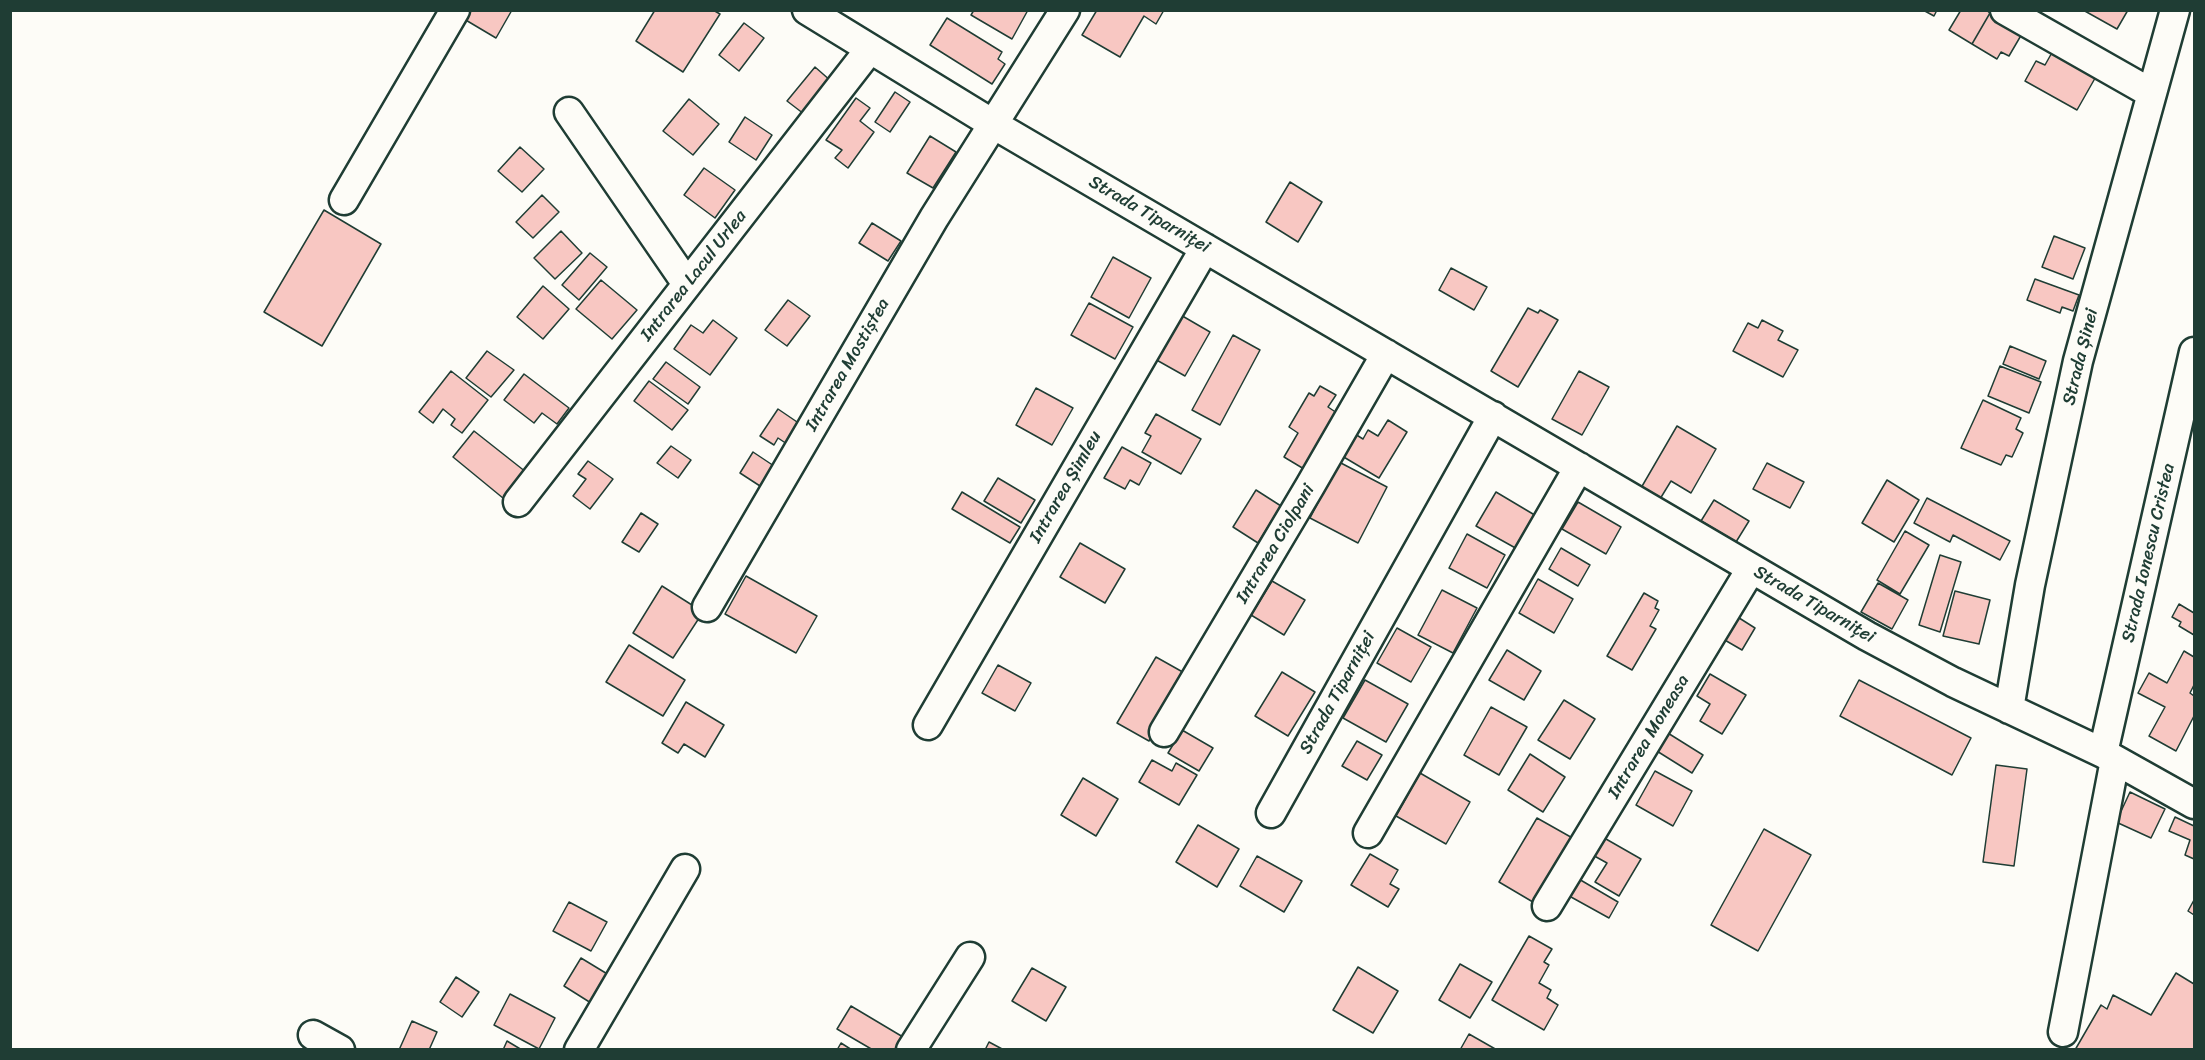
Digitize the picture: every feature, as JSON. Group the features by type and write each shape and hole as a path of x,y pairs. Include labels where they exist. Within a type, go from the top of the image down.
{"street":[{"path":"344,200 455,10"},
{"name":"Strada Tiparniței","path":"807,10 993,124 1867,636 2109,757 2194,804"},
{"name":"Intrarea Mostiștea","path":"707,607 934,218 1065,10"},
{"path":"2005,10 2151,93"},
{"name":"Strada Șinei","path":"2009,709 2031,585 2078,361 2175,10"},
{"name":"Intrarea Lacul Urlea","path":"518,502 870,49"},
{"path":"570,112 687,284"},
{"name":"Intrarea Șimleu","path":"928,725 1205,248"},
{"name":"Strada Ionescu Cristea","path":"2063,1032 2109,757 2194,352"},
{"name":"Intrarea Ciolpani","path":"1164,732 1386,354"},
{"name":"Strada Tiparniței","path":"1271,813 1493,416"},
{"path":"1368,833 1579,467"},
{"name":"Intrarea Moneasa","path":"1547,906 1751,569"},
{"path":"579,1050 685,869"},
{"path":"911,1050 970,957"},
{"path":"313,1035 340,1050"}],"building":[{"path":"469,10 512,10 496,38 464,19"},
{"path":"655,10 713,10 720,14 683,72 636,41"},
{"path":"974,10 1028,10 1012,39 971,15"},
{"path":"1097,10 1164,10 1156,24 1144,16 1120,57 1082,35"},
{"path":"1923,10 1937,10 1934,16"},
{"path":"1961,10 1986,10 1990,13 1972,44 1949,30"},
{"path":"2083,10 2128,10 2117,29"},
{"path":"1990,13 2023,32 2009,56 2001,52 1997,59 1972,44"},
{"path":"947,18 1002,52 998,59 1005,64 992,84 930,45"},
{"path":"744,23 764,38 739,71 719,55"},
{"path":"2054,49 2098,73 2077,110 2025,81 2036,61 2045,65"},
{"path":"815,67 831,81 804,114 787,101"},
{"path":"895,92 910,102 890,132 875,122"},
{"path":"856,98 870,108 860,121 874,132 848,168 835,158 842,150 826,140"},
{"path":"689,99 719,124 693,155 663,131"},
{"path":"745,117 772,135 756,160 729,142"},
{"path":"930,136 956,152 933,188 907,173"},
{"path":"520,147 544,169 522,192 498,171"},
{"path":"704,168 735,190 715,218 684,195"},
{"path":"1290,182 1322,202 1298,242 1266,222"},
{"path":"542,195 559,212 533,238 516,222"},
{"path":"324,210 381,244 322,346 264,312"},
{"path":"872,223 901,241 888,261 859,243"},
{"path":"561,231 582,253 555,279 534,258"},
{"path":"2054,236 2085,248 2073,279 2042,267"},
{"path":"590,253 607,267 579,300 562,285"},
{"path":"1113,257 1151,278 1129,318 1091,297"},
{"path":"1451,268 1487,287 1474,310 1439,290"},
{"path":"2035,279 2079,295 2073,311 2062,307 2060,313 2027,300"},
{"path":"601,280 637,310 612,339 576,309"},
{"path":"543,286 569,309 543,339 517,317"},
{"path":"788,300 810,316 787,346 765,330"},
{"path":"1089,303 1133,327 1115,359 1071,335"},
{"path":"1528,308 1538,313 1540,310 1558,320 1518,387 1491,371"},
{"path":"1179,314 1210,332 1185,376 1153,358"},
{"path":"713,320 737,338 710,375 674,349 691,325 703,333"},
{"path":"1762,320 1783,331 1778,340 1798,350 1783,377 1733,351 1748,323 1758,328"},
{"path":"1233,335 1260,350 1220,425 1192,410"},
{"path":"2010,346 2046,361 2039,379 2003,364"},
{"path":"487,351 514,370 491,397 466,378"},
{"path":"666,362 700,387 688,404 653,379"},
{"path":"2000,366 2041,382 2029,413 1988,396"},
{"path":"451,371 488,400 462,433 451,425 455,419 443,409 433,423 419,412"},
{"path":"1579,371 1609,387 1582,435 1552,419"},
{"path":"524,374 569,408 557,424 542,413 534,423 504,400"},
{"path":"649,381 688,410 672,430 634,401"},
{"path":"1320,386 1336,395 1328,407 1337,413 1304,469 1284,457 1298,433 1289,427 1309,393 1314,396"},
{"path":"1036,388 1073,408 1052,445 1016,425"},
{"path":"1983,400 2021,418 2016,429 2023,433 2012,457 2006,455 2001,465 1961,448"},
{"path":"778,409 803,426 790,446 778,438 774,445 760,436"},
{"path":"1156,414 1201,439 1181,474 1142,452 1151,436 1145,433"},
{"path":"1388,420 1407,432 1379,478 1342,456 1355,434 1363,439 1368,430 1378,436"},
{"path":"1677,426 1716,449 1691,493 1671,481 1660,499 1641,488"},
{"path":"474,431 531,476 509,503 453,457"},
{"path":"671,446 691,460 678,478 657,463"},
{"path":"1122,447 1151,463 1139,485 1130,480 1125,489 1104,478"},
{"path":"753,452 774,466 760,486 740,473"},
{"path":"588,461 613,479 590,509 573,496 586,479 578,474"},
{"path":"1339,462 1387,487 1358,543 1310,518"},
{"path":"1767,463 1804,482 1790,508 1753,489"},
{"path":"998,478 1035,500 1021,523 984,501"},
{"path":"1887,480 1919,500 1894,542 1862,523"},
{"path":"1256,490 1281,506 1258,543 1233,527"},
{"path":"962,492 1020,527 1010,543 952,509"},
{"path":"1496,492 1538,517 1519,550 1476,526"},
{"path":"1927,498 2010,541 2000,560 1953,535 1950,542 1914,523"},
{"path":"1714,500 1749,521 1736,542 1701,521"},
{"path":"1578,502 1621,527 1606,554 1562,529"},
{"path":"641,513 658,524 639,552 622,542"},
{"path":"1905,531 1929,545 1900,594 1877,580"},
{"path":"1467,534 1505,555 1487,588 1449,568"},
{"path":"1080,543 1125,569 1105,603 1060,577"},
{"path":"1561,548 1590,565 1578,586 1549,569"},
{"path":"1940,555 1961,562 1940,632 1919,625"},
{"path":"746,576 817,616 796,653 725,614"},
{"path":"1538,579 1573,599 1554,633 1519,613"},
{"path":"1272,581 1305,600 1284,635 1251,615"},
{"path":"1878,583 1908,600 1892,629 1861,612"},
{"path":"662,586 703,612 673,658 633,633"},
{"path":"1442,590 1477,608 1453,653 1418,635"},
{"path":"1955,591 1990,600 1979,644 1943,636"},
{"path":"1644,593 1658,601 1655,608 1659,610 1650,626 1656,629 1632,670 1607,656"},
{"path":"2179,604 2194,613 2194,635 2179,626 2181,622 2172,617"},
{"path":"1736,616 1755,628 1742,650 1723,639"},
{"path":"1397,628 1431,647 1411,682 1377,663"},
{"path":"629,645 685,680 663,716 606,682"},
{"path":"1507,650 1541,671 1524,700 1489,680"},
{"path":"2184,651 2194,657 2194,685 2190,693 2194,696 2194,716 2176,751 2149,736 2165,707 2138,693 2149,673 2167,683"},
{"path":"1156,657 1188,675 1149,741 1117,723"},
{"path":"998,665 1031,683 1015,711 982,693"},
{"path":"1282,672 1315,692 1288,736 1255,716"},
{"path":"1710,674 1746,695 1722,734 1700,721 1710,704 1697,696"},
{"path":"1365,680 1408,704 1386,742 1343,718"},
{"path":"1859,680 1971,738 1952,775 1840,716"},
{"path":"1564,700 1595,719 1570,759 1538,740"},
{"path":"686,702 724,725 705,757 684,744 678,753 662,743"},
{"path":"1491,707 1527,727 1499,775 1464,755"},
{"path":"1182,730 1213,748 1199,771 1168,753"},
{"path":"1663,730 1703,755 1692,773 1652,748"},
{"path":"1357,741 1382,755 1367,780 1342,766"},
{"path":"1530,754 1565,777 1543,812 1508,790"},
{"path":"1152,760 1172,771 1176,763 1197,775 1179,805 1139,782"},
{"path":"1996,765 2027,769 2014,866 1983,862"},
{"path":"1655,771 1692,791 1673,826 1636,805"},
{"path":"1420,773 1470,802 1446,844 1396,816"},
{"path":"1083,778 1118,799 1096,836 1061,815"},
{"path":"2130,792 2165,809 2151,838 2116,822"},
{"path":"2175,817 2194,826 2194,859 2185,855 2190,840 2169,831"},
{"path":"1537,818 1576,840 1538,905 1499,882"},
{"path":"1198,825 1239,849 1217,887 1176,862"},
{"path":"1764,829 1811,855 1758,951 1711,925"},
{"path":"1599,835 1641,859 1619,896 1595,882 1607,863 1589,853"},
{"path":"1370,854 1398,870 1390,884 1399,889 1388,907 1351,885"},
{"path":"1257,856 1302,881 1284,912 1240,886"},
{"path":"1572,875 1618,902 1609,918 1562,892"},
{"path":"2194,900 2194,915 2188,911"},
{"path":"569,902 607,922 591,951 553,931"},
{"path":"1529,936 1552,949 1544,962 1549,965 1539,983 1551,990 1547,998 1558,1005 1544,1030 1492,1000"},
{"path":"581,958 609,975 591,1003 564,986"},
{"path":"1460,964 1492,982 1470,1018 1439,1000"},
{"path":"1358,967 1398,991 1373,1033 1333,1010"},
{"path":"1032,968 1066,987 1046,1021 1012,1001"},
{"path":"2176,973 2194,984 2194,1050 2075,1050 2101,1005 2107,1009 2113,995 2151,1015"},
{"path":"456,977 479,992 462,1017 440,1002"},
{"path":"510,994 555,1018 539,1049 494,1025"},
{"path":"851,1006 903,1037 896,1050 873,1050 837,1029"},
{"path":"412,1021 437,1032 429,1050 399,1050"},
{"path":"1469,1034 1497,1050 1460,1050"},
{"path":"507,1041 522,1050 503,1050"},
{"path":"989,1042 1004,1050 985,1050"},
{"path":"841,1043 852,1050 837,1050"}]}
